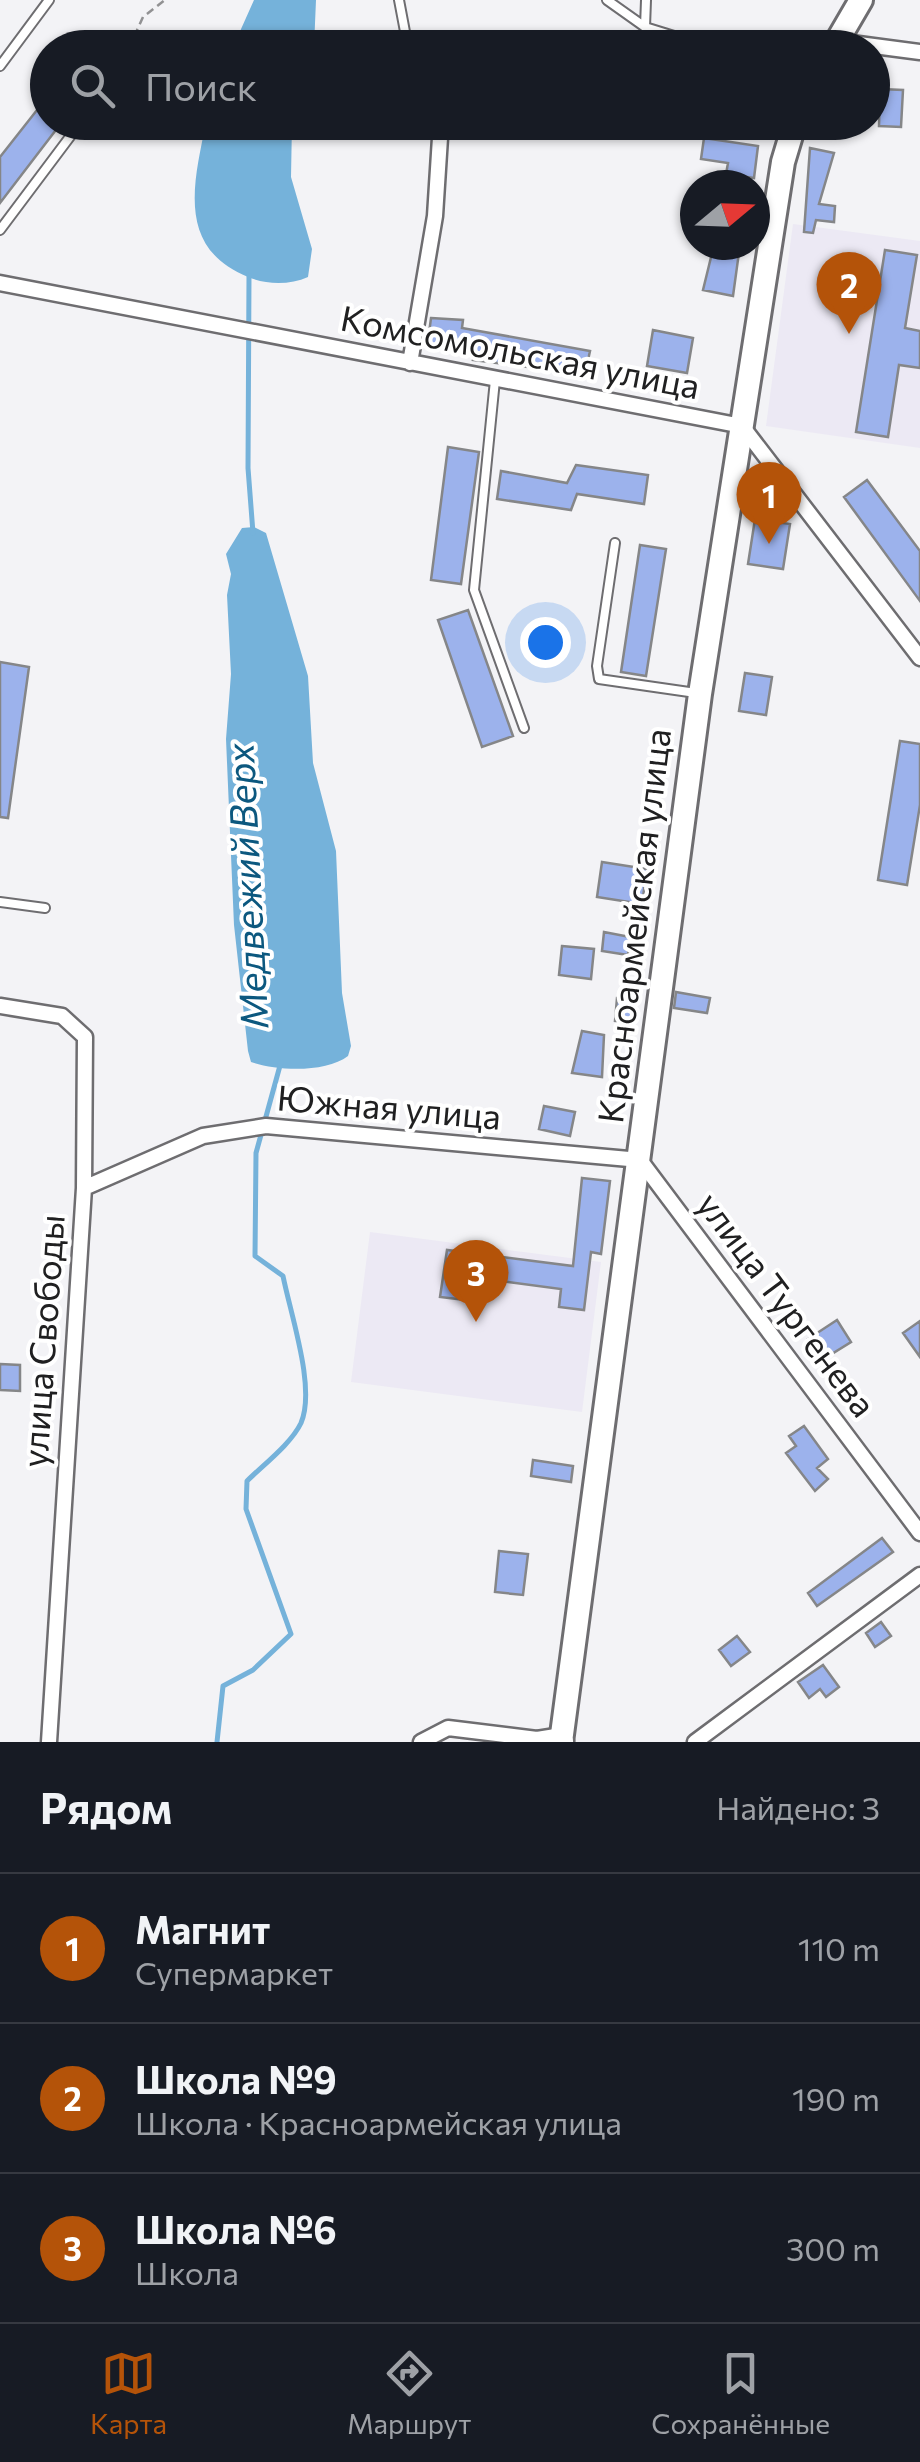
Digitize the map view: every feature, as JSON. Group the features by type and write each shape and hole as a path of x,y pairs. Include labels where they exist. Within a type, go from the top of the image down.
{"main road":[{"path":"843,30 861,0"},
{"name":"Красноармейская улица","path":"563,1740 700,694 790,140"}],"street":[{"path":"890,49 920,52"},
{"path":"410,363 435,216 440,140"},
{"name":"Комсомольская улица","path":"0,283 742,426 920,658"},
{"name":"улица Свободы","path":"0,1006 62,1016 85,1037 84,1188 49,1742"},
{"name":"Южная улица","path":"84,1188 203,1136 266,1126 640,1160"},
{"name":"улица Тургенева","path":"640,1160 920,1533"},
{"path":"696,1742 920,1575"},
{"path":"420,1742 448,1728 563,1740"}],"lane":[{"path":"0,66 49,0"},
{"path":"399,0 405,30"},
{"path":"606,0 656,30"},
{"path":"646,0 646,27"},
{"path":"0,230 68,140"},
{"path":"495,380 474,590 524,728"},
{"path":"616,543 596,666 600,679 700,694"},
{"path":"0,902 45,908"}],"path":[{"path":"137,30 143,18 165,0"}],"shaded area":[{"path":"793,224 920,241 920,448 766,426"},
{"path":"370,1232 601,1262 582,1412 351,1382"}],"water":[{"path":"254,0 316,0 315,30 241,30"},
{"path":"203,140 292,140 291,177 312,249 308,277 271,283 255,280 225,265 200,232 195,191"},
{"path":"254,527 266,533 308,676 313,763 336,851 342,993 351,1046 348,1056 339,1062 314,1068 287,1069 251,1062 234,925 226,739 231,674 227,595 231,574 226,554 242,528"}],"building":[{"path":"890,89 903,90 901,127 890,126"},
{"path":"30,119 30,140 48,140 0,203 0,157"},
{"path":"704,140 758,146 755,170 727,170 728,163 701,159"},
{"path":"810,148 834,153 819,204 835,206 834,222 816,220 813,233 804,232"},
{"path":"885,250 917,255 905,328 920,331 920,368 899,365 888,437 856,432"},
{"path":"710,260 738,260 733,296 703,290"},
{"path":"431,318 463,320 462,328 590,351 585,374 473,360 475,353 427,348"},
{"path":"653,330 693,338 687,373 647,366"},
{"path":"448,447 479,452 461,584 431,580"},
{"path":"576,465 648,475 644,504 577,494 571,510 497,499 501,471 567,483"},
{"path":"867,480 920,551 920,601 844,497"},
{"path":"755,519 790,524 783,569 748,564"},
{"path":"640,545 666,549 646,676 621,672"},
{"path":"468,610 513,736 482,747 438,620"},
{"path":"0,662 29,667 8,818 0,817"},
{"path":"745,673 772,677 766,715 739,711"},
{"path":"900,741 920,744 920,805 907,885 878,880"},
{"path":"602,862 647,869 642,904 597,897"},
{"path":"604,932 630,937 628,955 602,951"},
{"path":"562,946 594,949 591,979 559,975"},
{"path":"676,992 710,998 707,1013 674,1008"},
{"path":"617,998 633,999 631,1023 615,1021"},
{"path":"582,1031 604,1035 602,1077 572,1073"},
{"path":"544,1106 575,1112 570,1136 539,1129"},
{"path":"582,1178 610,1181 601,1254 591,1252 584,1310 559,1307 561,1289 469,1277 466,1300 440,1297 447,1250 573,1266"},
{"path":"837,1320 851,1342 822,1360 808,1339"},
{"path":"920,1321 920,1357 903,1333"},
{"path":"0,1364 20,1365 20,1391 0,1390"},
{"path":"804,1426 828,1459 817,1468 828,1479 815,1491 786,1453 796,1446 789,1436"},
{"path":"533,1460 573,1466 571,1482 531,1476"},
{"path":"882,1538 893,1552 817,1606 808,1593"},
{"path":"499,1551 528,1554 523,1595 495,1592"},
{"path":"881,1622 891,1636 875,1647 866,1633"},
{"path":"737,1636 750,1652 731,1666 719,1650"},
{"path":"823,1665 839,1687 826,1697 820,1689 809,1698 798,1682"}],"waterway":[{"name":"Медвежий Верх","path":"249,275 248,468 253,533"},
{"name":"Медвежий Верх","path":"217,1742 223,1686 253,1670 291,1634 246,1509 247,1481 291,1439 305,1408 304,1372 283,1276 255,1256 256,1153 281,1062"}],"place":[{"name":"Школа №9","path":"849,334"},
{"name":"Магнит","path":"769,544"},
{"name":"Школа №6","path":"476,1322"}]}
